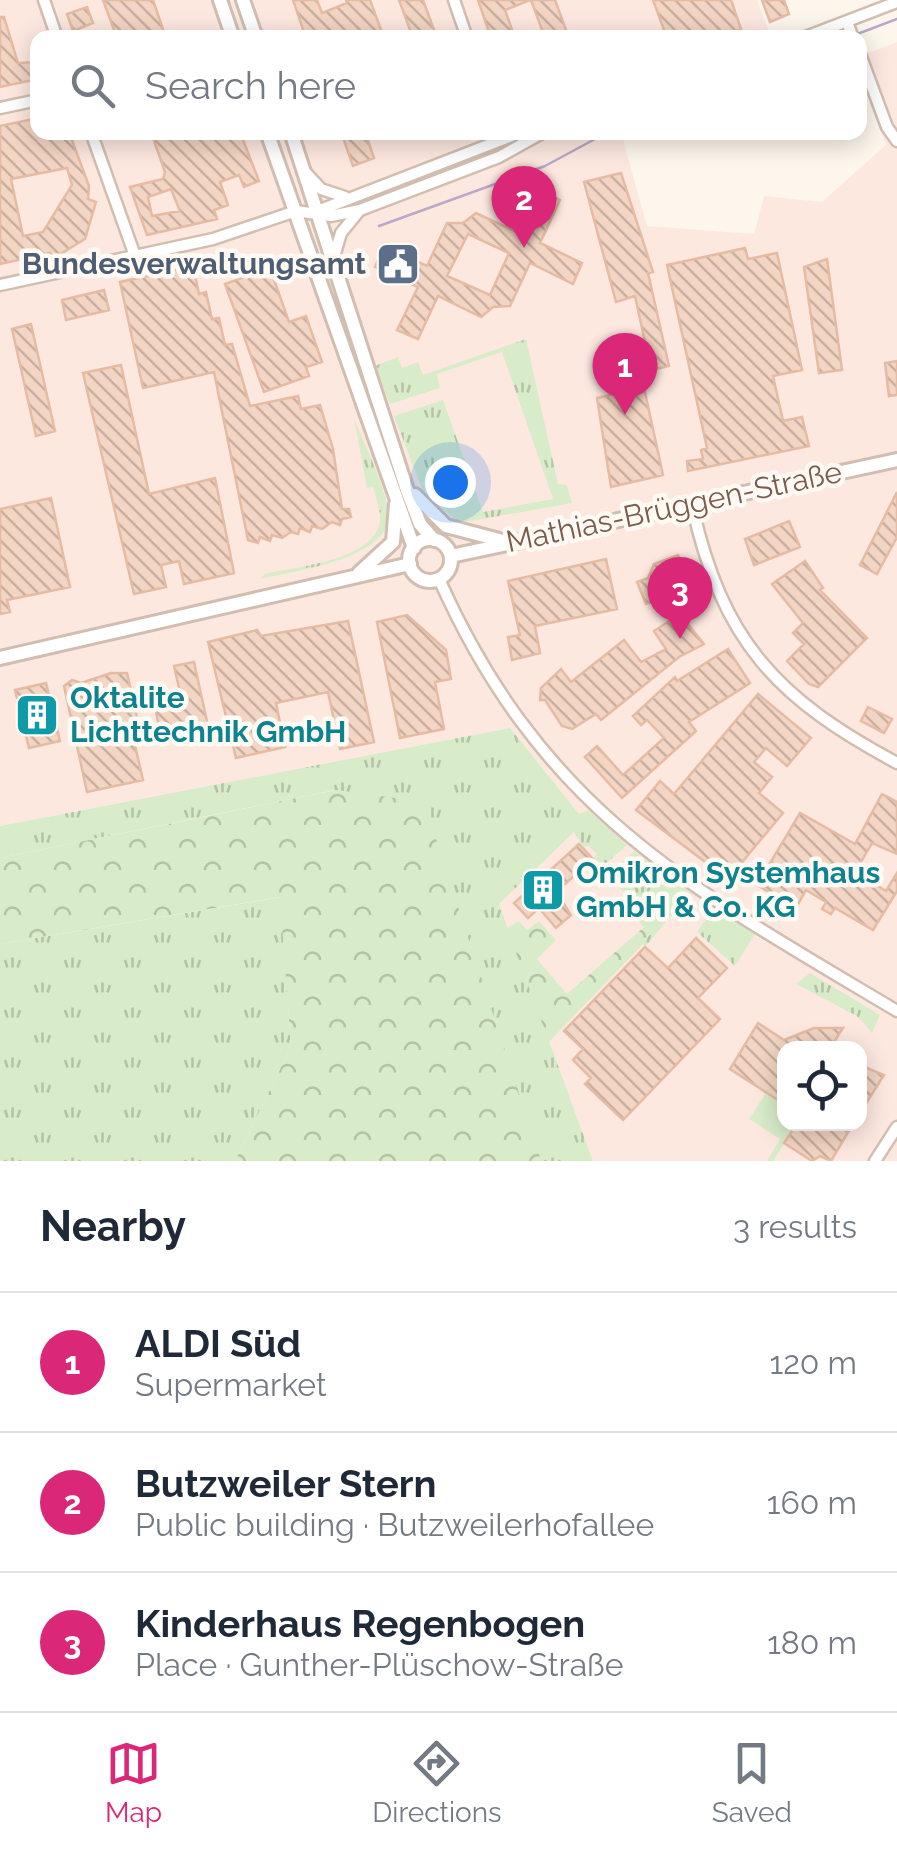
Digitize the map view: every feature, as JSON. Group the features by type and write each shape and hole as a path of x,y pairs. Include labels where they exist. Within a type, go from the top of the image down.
{"street":[{"path":"44,0 54,30"},
{"path":"220,0 230,30"},
{"path":"242,0 253,30"},
{"path":"454,0 464,30"},
{"path":"824,30 897,2"},
{"path":"847,22 850,30"},
{"path":"867,74 886,127 897,141"},
{"path":"0,108 30,102"},
{"path":"94,140 135,256"},
{"path":"269,140 388,468 414,548 410,564 420,578 439,579 448,571 451,556 448,548 434,540 420,524 314,212 294,140"},
{"path":"314,212 490,140"},
{"path":"499,158 500,140"},
{"path":"0,286 213,240 296,211 331,216 360,210 499,158 530,140"},
{"path":"306,173 321,189 346,197"},
{"path":"333,260 341,233 360,210"},
{"name":"Mathias-Brüggen-Straße","path":"451,556 897,460"},
{"path":"348,578 380,558 396,535 398,517 388,468"},
{"path":"405,477 439,522 465,534 506,542"},
{"path":"692,505 719,594 757,657 807,710 897,763"},
{"path":"414,548 434,540"},
{"path":"0,658 410,564"},
{"path":"439,579 464,632 510,710 592,806 634,845 702,895 897,1011"},
{"path":"875,1161 897,1127"}],"shaded area":[{"path":"0,0 757,0 768,30 30,30 30,140 623,140 647,226 754,234 764,196 822,202 886,145 867,93 867,53 897,42 897,1161 593,1161 499,904 510,728 0,826"}],"green space":[{"path":"526,339 558,484 567,485 572,503 460,523 424,494 394,416 443,400 483,512 553,499 502,352 437,374 440,388 390,404 375,366 398,357 402,368 418,362 423,375"},
{"path":"354,418 385,497 388,520 383,533 371,545 334,562 260,579 265,574 346,555 372,538 379,526 379,506 373,487 367,488"},
{"path":"510,728 579,814 588,810 627,845 595,873 587,864 597,854 588,846 584,848 574,832 499,904 593,1161 541,1161 335,790 0,858 0,826"},
{"path":"336,790 424,802 541,1161 235,1161 291,1047 280,897 0,944 0,858"},
{"path":"634,851 690,893 645,947 641,942 656,926 617,885 611,889 602,880"},
{"path":"281,897 291,1047 235,1161 0,1161 0,944"},
{"path":"714,909 755,934 735,966 697,932"},
{"path":"643,913 656,926 643,944 549,1042 507,928 519,921 527,930 539,921 556,940 537,959 567,994 644,927 637,919"},
{"path":"810,973 880,1015 872,1033 857,1016 796,984"},
{"path":"766,1093 777,1100 777,1131 792,1131 773,1161 767,1161 780,1139 749,1119"}],"building":[{"path":"103,0 153,0 163,30 114,30"},
{"path":"293,0 317,0 322,13 347,3 346,0 370,0 381,30 303,30"},
{"path":"399,0 423,0 434,30 410,30"},
{"path":"478,0 530,0 505,10 512,30 488,30"},
{"path":"531,0 555,0 566,30 542,30"},
{"path":"653,0 731,0 741,29 738,30 664,30"},
{"path":"762,0 784,0 789,14 770,22"},
{"path":"87,7 93,23 73,30 67,14"},
{"path":"0,17 4,17 18,63 30,62 30,81 0,87"},
{"path":"30,120 30,140 72,140 89,186 88,199 96,202 85,239 54,258 50,253 0,264 0,126","holes":["67,168 72,185 43,232 23,236 11,179"]},
{"path":"154,140 243,140 259,181 244,187 239,175 220,182 228,205 214,210 217,219 147,235 130,187 163,179 165,172","holes":["171,189 180,211 152,216 148,197"]},
{"path":"344,140 368,140 374,158 353,166"},
{"path":"621,173 653,272 648,273 669,366 651,370 635,296 616,302 584,182"},
{"path":"539,190 560,200 540,243 582,263 573,284 530,263 510,306 493,307 481,317 438,296 418,339 397,330 418,287 375,267 384,246 427,266 447,223 463,223 476,213 519,233","holes":["468,234 509,253 490,295 447,276"]},
{"path":"745,248 748,259 777,253 802,370 773,376 783,421 802,417 809,446 688,471 687,461 703,459 701,450 707,448 667,265"},
{"path":"827,259 842,370 819,373 804,267"},
{"path":"193,266 199,294 206,292 212,319 219,318 225,345 232,344 250,406 298,396 301,409 320,405 333,449 342,509 349,509 351,517 342,519 340,525 332,522 322,529 312,526 310,532 300,528 298,534 291,532 282,538 272,535 270,541 260,537 258,543 248,540 214,372 143,388 120,282"},
{"path":"270,268 289,322 306,316 322,362 306,367 309,376 264,392 225,284"},
{"path":"104,290 109,310 66,320 62,300"},
{"path":"31,324 55,431 36,436 12,329"},
{"path":"897,361 897,395 889,396 885,363"},
{"path":"121,365 149,494 215,478 234,573 184,584 179,561 161,565 166,587 134,594 83,373"},
{"path":"641,374 663,475 611,487 597,398 627,391 624,378"},
{"path":"897,492 897,537 877,574 860,565"},
{"path":"51,498 70,587 7,600 10,612 0,614 0,509"},
{"path":"789,521 800,547 754,565 745,539"},
{"path":"678,555 685,571 675,575 681,590 646,604 637,582 648,578 654,564"},
{"path":"606,559 617,609 535,626 540,653 512,660 508,637 520,635 508,581"},
{"path":"805,561 823,588 820,590 867,638 818,687 809,684 787,661 804,644 793,633 803,623 772,584"},
{"path":"680,614 704,644 679,657 601,720 596,714 572,729 562,726 545,700 540,700 541,688 561,669 571,682 624,640 641,662 666,649 654,631"},
{"path":"407,615 446,650 451,679 435,682 444,729 400,738 377,622"},
{"path":"348,621 374,742 340,749 328,692 276,703 285,747 236,758 208,642 257,630 261,636"},
{"path":"728,649 750,683 689,722 696,731 622,798 585,757 597,746 623,775 664,738 647,720 641,725 633,716 675,677 677,681"},
{"path":"194,662 208,726 161,736 155,707 182,701 174,666"},
{"path":"111,673 127,673 142,739 134,741 143,780 87,792 64,686 72,680 81,683"},
{"name":"Oktalite Lichttechnik GmbH","path":"46,683 60,741 29,748 15,690"},
{"path":"758,694 811,738 787,766 766,748 754,762 772,777 759,793 783,813 728,879 636,810 660,781 674,794"},
{"path":"868,707 892,719 884,733 861,721"},
{"path":"882,794 897,802 897,854 872,843 855,872 886,891 897,873 897,891 873,930 835,908 831,914 822,909 826,902 806,890 796,908 757,885 800,813 855,844"},
{"name":"Omikron Systemhaus GmbH & Co. KG","path":"579,844 593,859 556,892 571,915 556,928 539,908 528,918 514,903"},
{"path":"696,938 727,968 698,998 720,1019 623,1120 585,1084 591,1078 573,1060 583,1049 564,1031 645,947 668,968"},
{"path":"758,1023 784,1040 814,1028 843,1028 835,1041 777,1041 777,1099 730,1069"},
{"path":"867,1068 884,1075 867,1102"},
{"path":"792,1131 849,1131 831,1161 820,1156 812,1161 784,1143"}],"tram line":[{"path":"867,30 897,19"},
{"path":"379,226 545,166 593,140"}],"place":[{"name":"Butzweiler Stern","path":"524,248"},
{"name":"Bundesverwaltungsamt","path":"398,264"},
{"name":"ALDI Süd","path":"625,415"},
{"name":"Kinderhaus Regenbogen","path":"680,639"},
{"name":"Oktalite Lichttechnik GmbH","path":"37,715"},
{"name":"Omikron Systemhaus GmbH & Co. KG","path":"543,890"}]}
